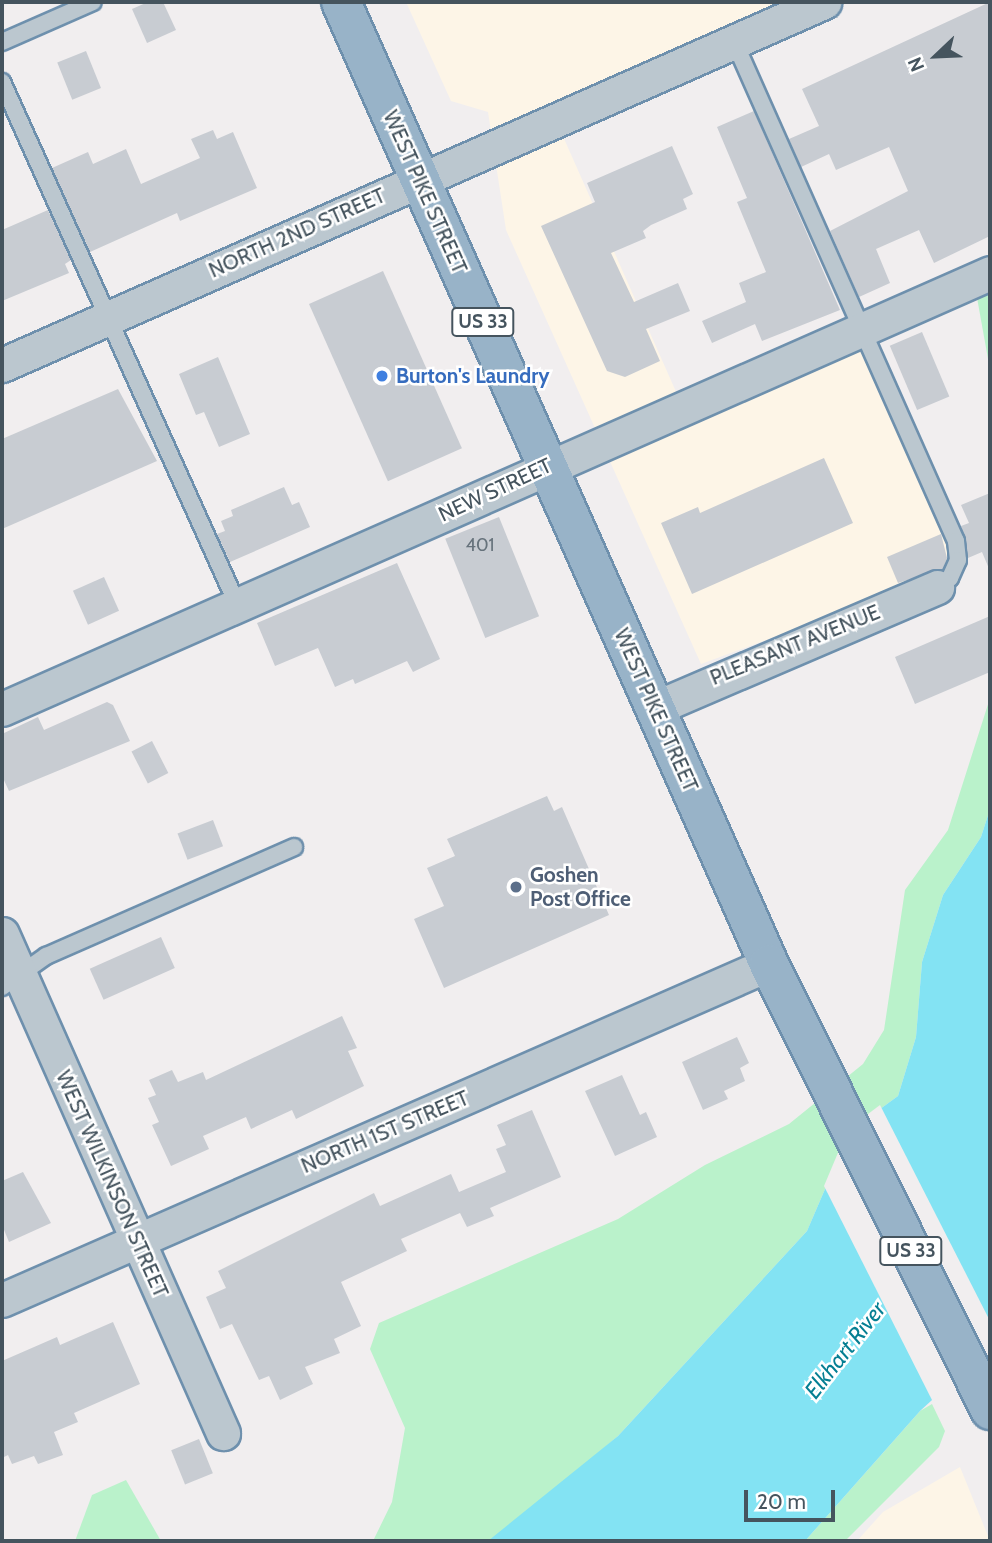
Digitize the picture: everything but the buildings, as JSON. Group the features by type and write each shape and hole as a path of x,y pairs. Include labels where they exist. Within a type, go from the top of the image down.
{"highway":[{"name":"WEST PIKE STREET","path":"341,2 769,964 830,1093 990,1410"}],"street":[{"name":"NORTH 2ND STREET","path":"2,365 419,178 824,2"},
{"name":"NEW STREET","path":"2,709 546,465 990,273"},
{"name":"PLEASANT AVENUE","path":"655,708 937,587"},
{"name":"WEST WILKINSON STREET","path":"2,934 11,980 136,1240 223,1433"},
{"name":"NORTH 1ST STREET","path":"2,1300 769,964"}],"lane":[{"path":"2,42 93,2"},
{"path":"734,41 956,541 958,560 950,578 937,587"},
{"path":"2,82 237,604"},
{"path":"11,980 46,956 294,847"}],"shaded area":[{"path":"406,2 814,2 554,116 685,412 860,336 949,540 952,560 945,574 701,664 506,230 488,112 451,101"},
{"path":"960,1467 990,1541 857,1541 883,1512"}],"green space":[{"path":"990,273 990,370 974,281"},
{"path":"990,698 990,809 981,837 943,895 922,962 916,1037 898,1096 850,1131 807,1231 618,1436 521,1519 488,1541 373,1541 392,1502 405,1428 370,1349 379,1323 618,1219 705,1165 789,1124 863,1064 884,1030 905,890 948,830"},
{"path":"932,1404 945,1431 939,1447 845,1541 805,1541 920,1411"},
{"path":"126,1480 161,1541 75,1541 92,1495"}],"water":[{"name":"Elkhart River","path":"990,809 990,1347 920,1411 805,1541 488,1541 618,1436 807,1231 850,1131 898,1096 916,1037 922,962 943,895 981,837"}],"pier":[{"path":"880,1105 990,1321 990,1351 933,1402 824,1186 848,1129"}],"place":[{"name":"Burton's Laundry","path":"382,376"},
{"name":"Goshen Post Office","path":"516,887"}]}
